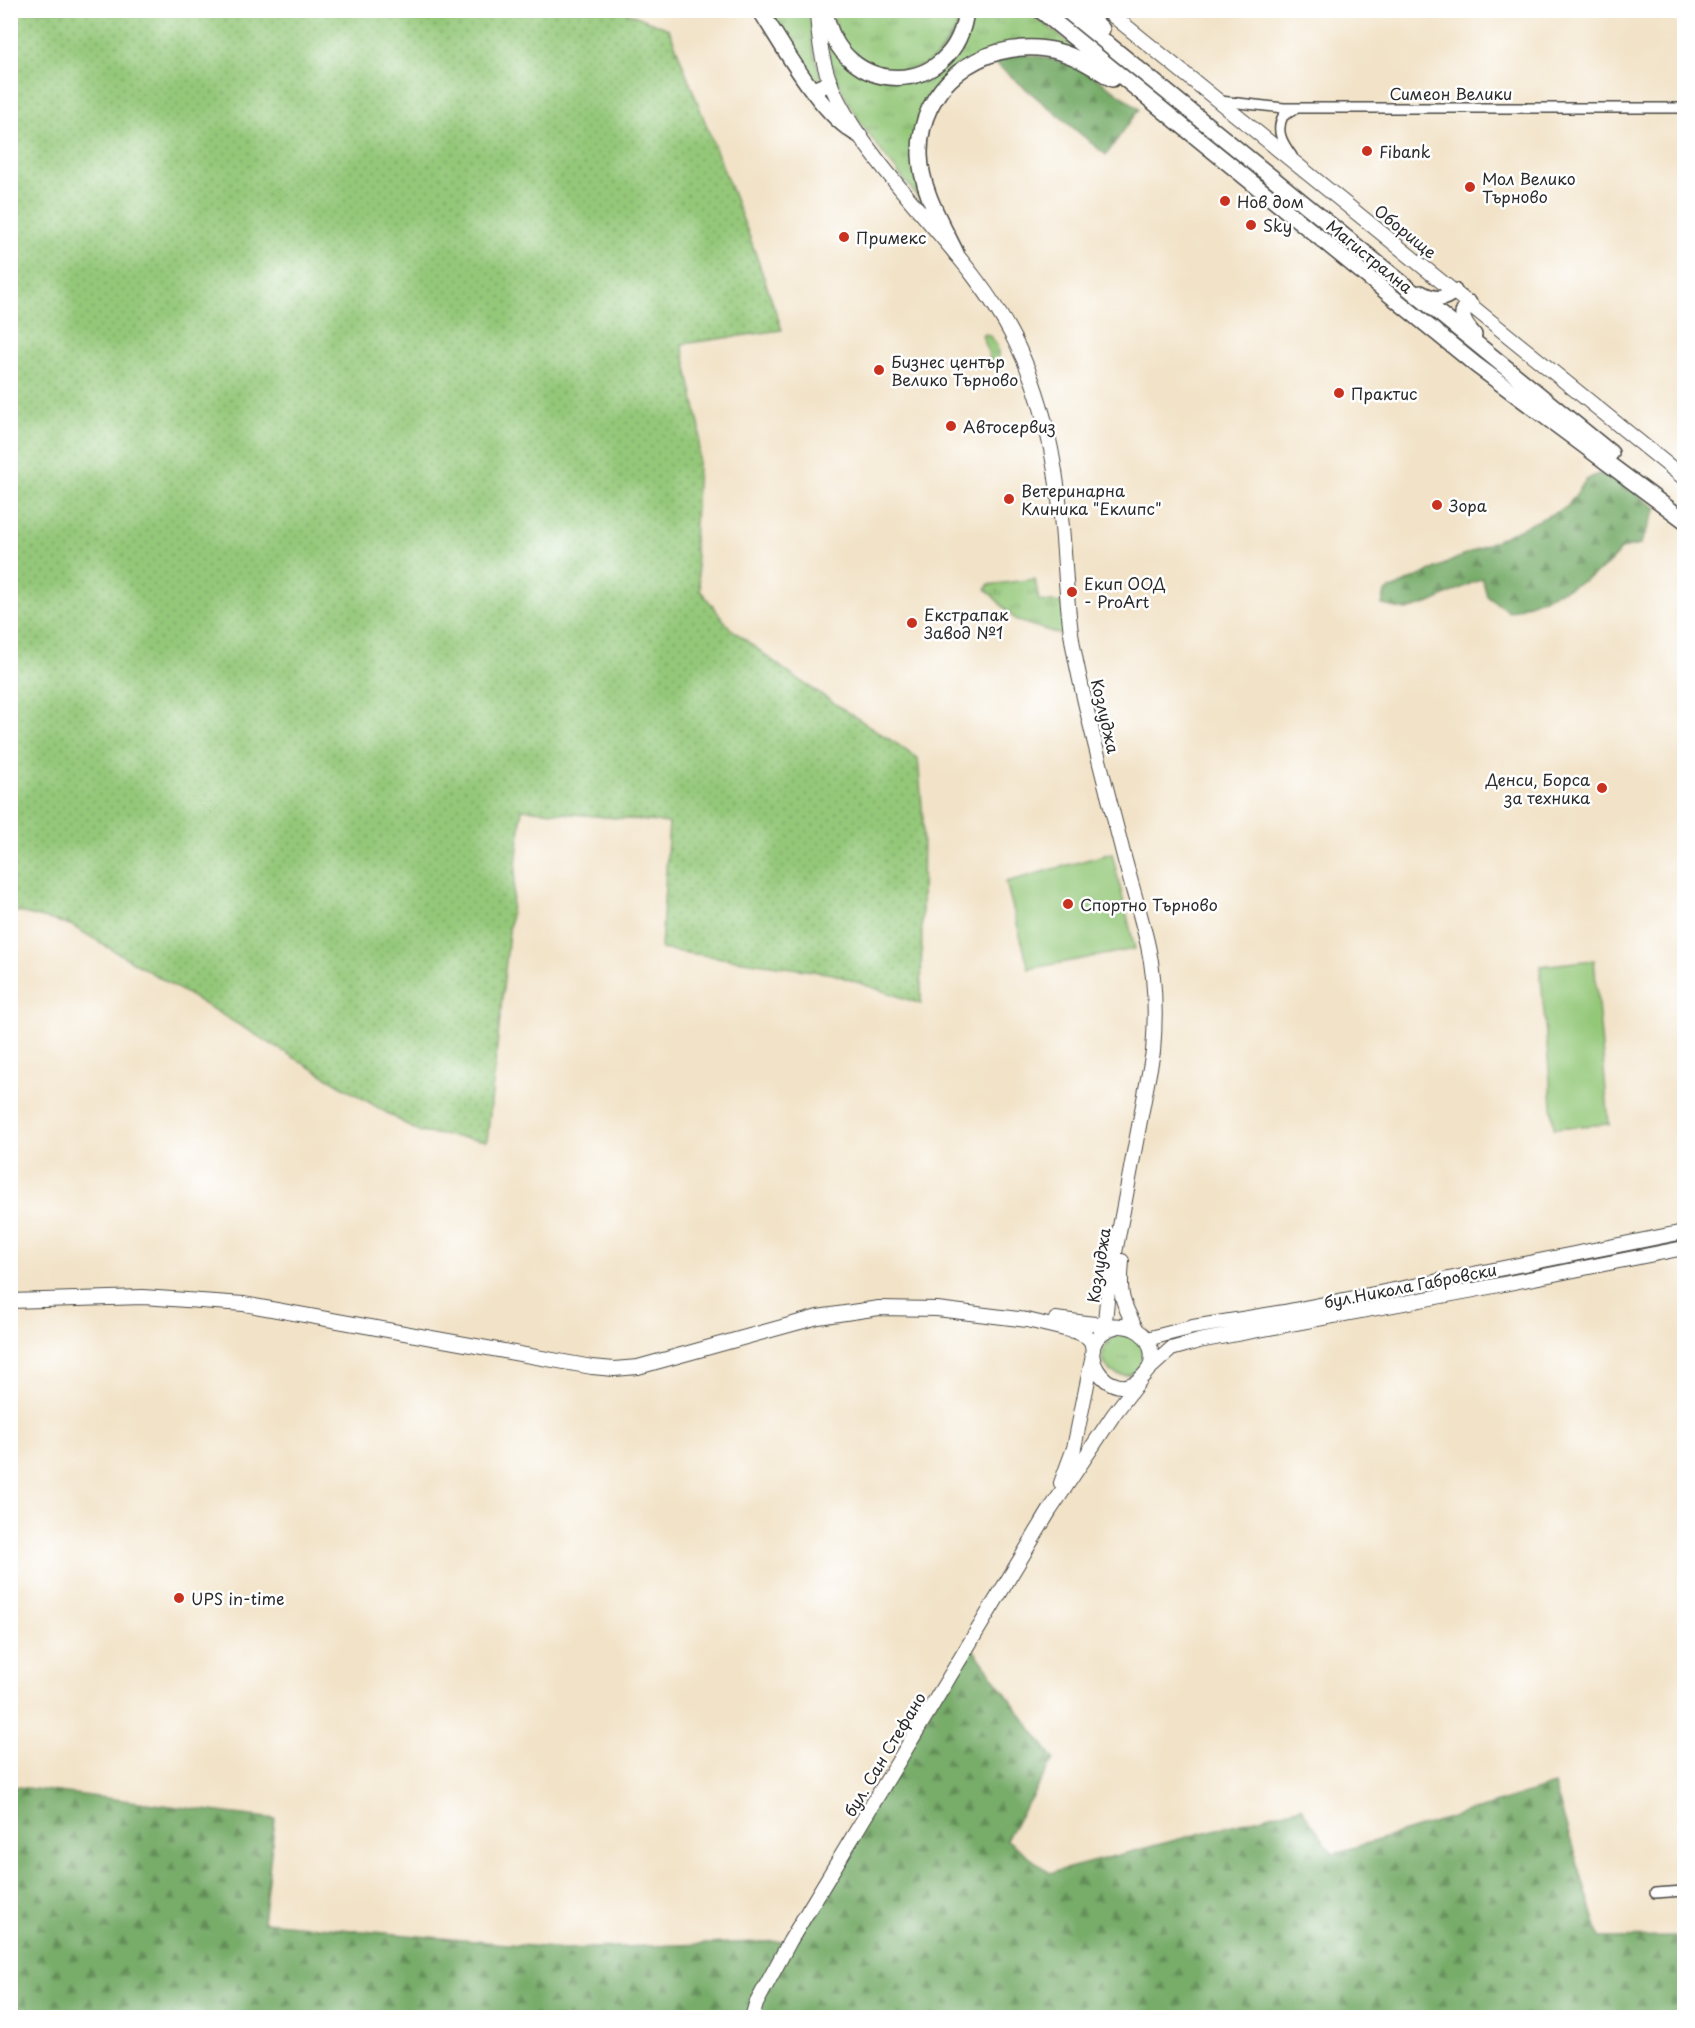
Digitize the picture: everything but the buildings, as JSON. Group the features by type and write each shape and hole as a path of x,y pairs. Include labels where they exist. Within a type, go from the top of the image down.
{"main road":[{"path":"760,10 813,90 842,125 859,135"},
{"path":"825,10 834,40 849,59 870,73 897,78 920,74 944,58 954,47 961,33 966,10"},
{"name":"Магистрална","path":"1040,10 1202,133 1476,365 1684,520"},
{"path":"1066,10 1202,133 1402,282 1684,514"},
{"path":"1083,10 1202,133"},
{"path":"956,253 926,187 920,154 922,138 928,112 942,89 967,65 982,57 999,51 1019,48 1047,49 1064,54 1102,73 1202,133"},
{"path":"813,90 830,83"},
{"path":"1402,282 1435,299 1444,298 1454,291"},
{"path":"1468,303 1462,313 1465,323 1514,376"}],"street":[{"name":"Козлуджа","path":"817,10 822,55 830,83 859,135 901,190 956,253 992,301 1013,336 1026,365 1041,411 1054,464 1071,633 1078,671 1088,720 1148,947 1156,1015 1153,1052 1108,1290 1109,1328"},
{"name":"Оборище","path":"1106,10 1684,478"},
{"name":"Симеон Велики","path":"1218,101 1300,108 1684,108"},
{"path":"1298,165 1282,142 1279,131 1283,116 1300,108"},
{"name":"Козлуджа","path":"1126,1204 1119,1287 1123,1305 1142,1335"},
{"name":"бул.Никола Габровски","path":"1142,1335 1284,1312 1684,1232"},
{"name":"бул.Никола Габровски","path":"1149,1369 1171,1349 1199,1341 1684,1248"},
{"path":"10,1301 143,1297 244,1304 487,1349 614,1369 638,1367 818,1317 855,1310 938,1309 1028,1320 1077,1332 1091,1341 1098,1373 1110,1383 1126,1385 1140,1380 1149,1369 1152,1356 1142,1335 1055,1319 1028,1320"},
{"path":"1093,1354 1096,1341 1109,1328"},
{"name":"бул. Сан Стефано","path":"1050,1510 1074,1448 1093,1354"},
{"name":"бул. Сан Стефано","path":"752,2018 756,2004 790,1941 1010,1580 1050,1510 1114,1414 1140,1380"},
{"path":"1655,1893 1684,1891"}],"green space":[{"path":"621,10 669,29 750,238 782,330 682,344 700,429 694,541 700,590 730,628 794,677 918,758 923,818 921,1004 833,974 661,949 669,823 522,809 487,1141 419,1132 71,925 11,910 11,11"},
{"path":"767,11 810,11 813,48 822,81 816,83"},
{"path":"831,11 961,11 955,33 941,53 924,65 905,71 885,71 864,63 841,41"},
{"path":"970,11 1028,11 1086,57 993,48 922,118 930,212 880,150 851,107 830,59 825,33 844,60 920,78"},
{"path":"1020,54 1055,60 1084,71 1139,109 1106,155 994,62"},
{"path":"986,334 992,338 998,349 998,360 992,364 982,335"},
{"path":"1598,474 1609,475 1657,508 1640,545 1621,549 1611,561 1585,580 1509,612 1487,596 1482,578 1430,603 1407,610 1382,605 1385,592 1567,507 1586,480"},
{"path":"1035,579 1039,601 1063,603 1065,636 1015,619 986,589 988,585"},
{"name":"Спортно Търново","path":"1112,853 1135,949 1029,969 1006,882"},
{"path":"1594,960 1609,1124 1554,1128 1540,966"},
{"path":"1123,1335 1131,1336 1137,1341 1142,1347 1142,1363 1137,1369 1131,1374 1123,1375 1115,1374 1109,1369 1104,1363 1103,1355 1104,1347 1109,1341 1115,1336"},
{"path":"970,1645 1054,1759 1006,1839 1050,1873 1301,1807 1333,1854 1554,1785 1600,1938 1684,1937 1684,2018 11,2018 11,1786 275,1819 263,1922 564,1949 789,1941"}],"place":[{"name":"Fibank","path":"1367,151"},
{"name":"Мол Велико Търново","path":"1470,187"},
{"name":"Нов дом","path":"1225,201"},
{"name":"Sky","path":"1251,225"},
{"name":"Примекс","path":"844,237"},
{"name":"Бизнес център Велико Търново","path":"879,370"},
{"name":"Практис","path":"1339,393"},
{"name":"Автосервиз","path":"951,426"},
{"name":"Ветеринарна Клиника \"Еклипс\"","path":"1009,499"},
{"name":"Зора","path":"1437,505"},
{"name":"Екип ООД - ProArt","path":"1072,592"},
{"name":"Екстрапак Завод №1","path":"912,623"},
{"name":"Денси, Борса за техника","path":"1602,788"},
{"name":"Спортно Търново","path":"1068,904"},
{"name":"UPS in-time","path":"179,1598"}]}
